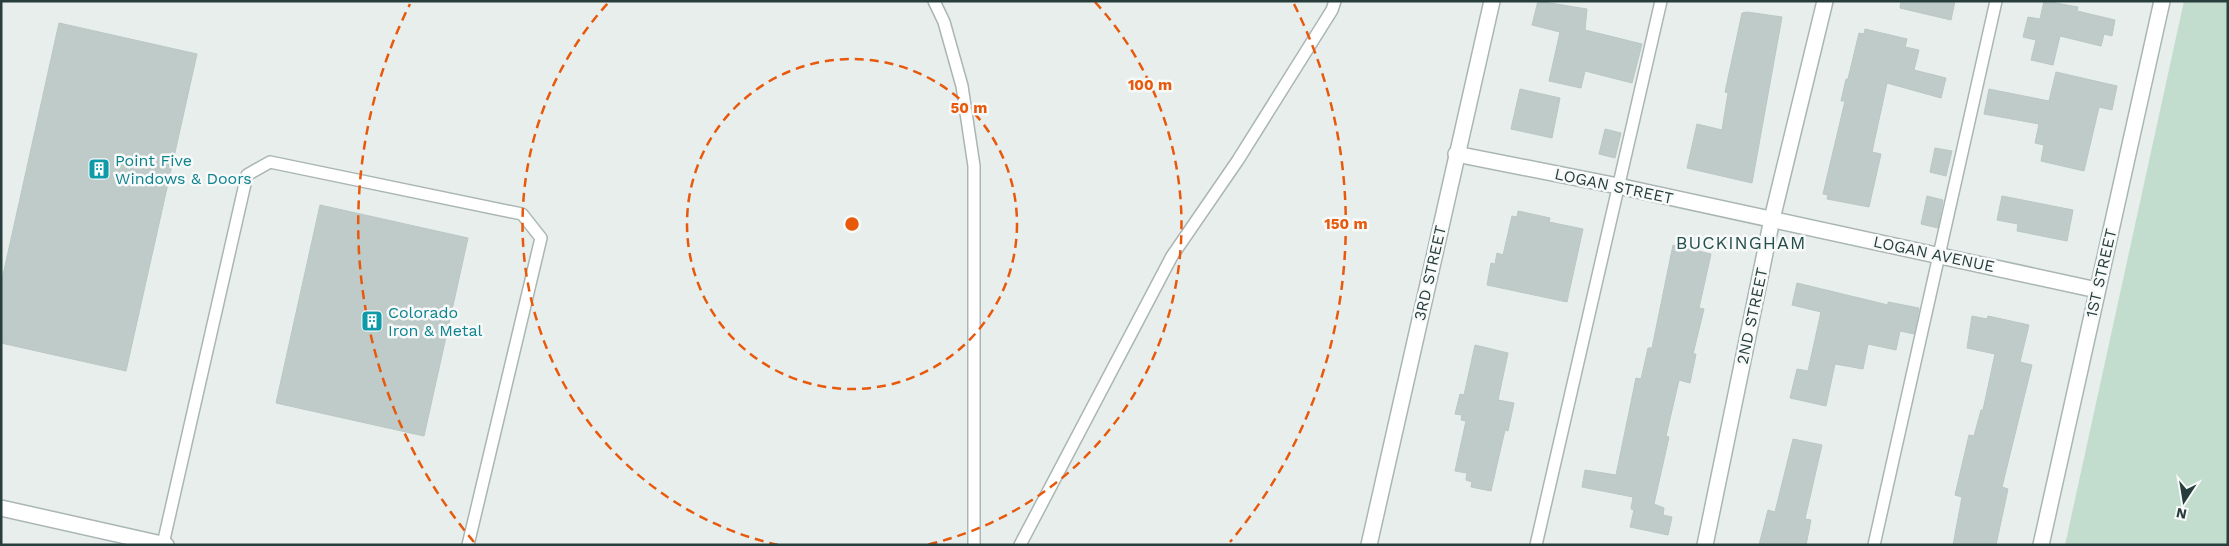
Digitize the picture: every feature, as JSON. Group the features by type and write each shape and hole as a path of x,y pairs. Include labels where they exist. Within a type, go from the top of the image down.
{"street":[{"name":"3RD STREET","path":"1369,545 1492,1"},
{"name":"2ND STREET","path":"1705,545 1772,219 1825,1"},
{"name":"1ST STREET","path":"2041,545 2096,290 2162,1"},
{"name":"LOGAN STREET","path":"1456,154 1772,219"},
{"name":"LOGAN AVENUE","path":"1772,219 2096,290"},
{"path":"1,508 165,544"}],"lane":[{"path":"934,1 944,22 962,86 974,166 974,545"},
{"path":"1020,545 1172,256 1238,160 1332,10 1335,1"},
{"path":"1536,545 1661,1"},
{"path":"1874,545 1996,1"},
{"path":"165,544 248,175 270,162 522,214 541,238 468,545"}],"green space":[{"path":"2184,1 2228,1 2228,545 2065,545"}],"building":[{"path":"1538,1 1587,9 1585,30 1642,44 1632,83 1585,71 1581,88 1549,81 1560,32 1532,25"},
{"path":"1901,1 1955,1 1951,20 1900,8"},
{"path":"2044,1 2078,7 2077,11 2115,20 2112,36 2104,34 2101,46 2060,36 2053,65 2031,60 2036,40 2023,37 2028,17 2040,19"},
{"path":"1742,13 1782,17 1752,183 1687,168 1697,124 1722,130 1728,93 1725,92"},
{"name":"Point Five Windows & Doors","path":"59,23 197,54 126,371 1,343 1,284"},
{"path":"1865,29 1907,39 1905,47 1919,50 1914,70 1946,78 1941,98 1887,83 1872,152 1881,154 1869,207 1827,199 1828,195 1823,194 1845,101 1841,101 1846,79 1848,79 1859,33 1864,34"},
{"path":"2056,72 2117,86 2112,110 2099,107 2084,171 2041,161 2044,145 2035,143 2039,124 1984,114 1989,89 2049,101"},
{"path":"1520,89 1560,98 1552,138 1511,129"},
{"path":"1605,129 1621,133 1615,158 1599,154"},
{"path":"1935,148 1952,151 1946,176 1930,172"},
{"path":"1927,196 1943,200 1938,228 1921,224"},
{"path":"2002,196 2073,210 2067,241 2017,231 2018,224 1997,220"},
{"name":"Colorado Iron & Metal","path":"320,205 468,238 424,436 276,403"},
{"path":"1518,211 1550,218 1549,222 1583,229 1567,302 1487,285 1491,263 1495,264 1497,253 1503,255 1512,216 1517,217"},
{"path":"1673,245 1711,254 1699,308 1704,309 1693,354 1696,354 1690,383 1679,380 1666,436 1669,437 1654,504 1664,508 1663,515 1672,517 1668,535 1630,527 1634,510 1631,509 1633,497 1582,487 1585,470 1616,475 1636,378 1641,379 1648,348 1652,348"},
{"path":"1797,283 1888,305 1888,302 1919,308 1914,334 1900,331 1896,350 1868,344 1863,369 1835,364 1826,406 1790,398 1797,369 1808,371 1821,312 1792,305"},
{"path":"1972,316 1987,319 1988,316 2029,325 2020,362 2032,365 2002,487 2008,489 1996,545 1953,545 1962,497 1955,495 1969,435 1974,436 1981,410 1983,410 1995,354 1967,348"},
{"path":"1475,345 1508,353 1498,400 1514,403 1508,431 1505,430 1491,491 1471,487 1472,482 1466,480 1467,473 1455,471 1466,421 1461,420 1462,415 1455,414 1460,394 1464,395"},
{"path":"1793,439 1822,445 1805,519 1811,520 1806,545 1759,545 1768,510 1775,512"}],"place":[{"name":"Point Five Windows & Doors","path":"99,169"},
{"name":"Colorado Iron & Metal","path":"372,321"}],"district":[{"name":"BUCKINGHAM","path":"1741,242"}]}
